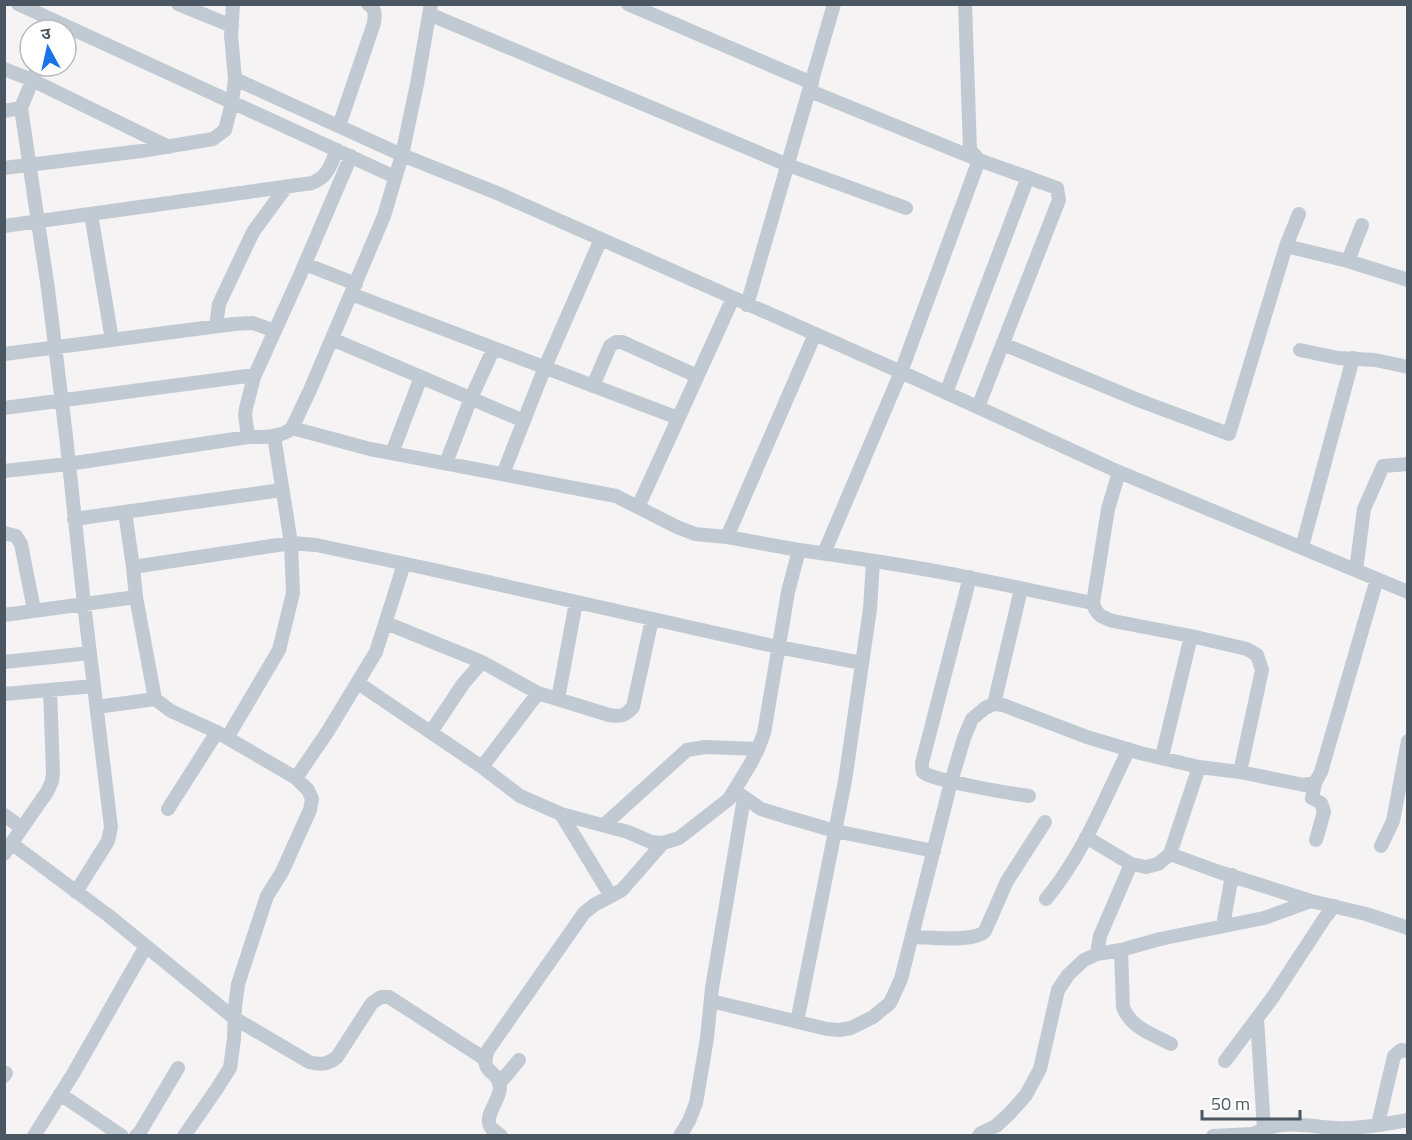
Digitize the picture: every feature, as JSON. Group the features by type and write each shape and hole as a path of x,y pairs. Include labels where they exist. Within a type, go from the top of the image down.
{"street":[{"path":"18,4 40,18"},
{"path":"178,4 232,26"},
{"path":"4,168 169,147 213,139 225,130 232,103 235,79 233,4"},
{"path":"628,4 979,160 1057,188 1059,200 978,407"},
{"path":"747,305 834,4"},
{"path":"966,4 970,150 979,160"},
{"path":"339,126 375,24 375,13 371,6"},
{"path":"4,471 68,464 248,437 274,436 288,432 292,428 384,216 402,154 430,9 788,165 906,208"},
{"path":"78,37 395,177"},
{"path":"4,69 169,147"},
{"path":"33,78 21,108 48,289 111,827 108,841 76,892"},
{"path":"235,79 901,372 1119,472 1407,592"},
{"path":"4,111 21,108"},
{"path":"4,226 312,183 321,180 344,153"},
{"path":"248,437 245,415 254,377 305,264 344,153"},
{"path":"824,553 901,372 979,160"},
{"path":"946,393 1028,177"},
{"path":"216,326 219,304 253,232 286,187"},
{"path":"91,214 112,340"},
{"path":"1003,344 1138,400 1229,434 1286,246 1299,214"},
{"path":"1348,261 1362,225"},
{"path":"503,474 545,368 601,239"},
{"path":"1286,246 1348,261 1407,280"},
{"path":"305,264 353,289 494,348 678,418"},
{"path":"638,507 733,298"},
{"path":"4,354 216,326 254,323 275,330"},
{"path":"727,537 815,334"},
{"path":"332,339 524,421"},
{"path":"593,386 610,346 616,342 622,342 698,376"},
{"path":"446,464 471,398 494,348"},
{"path":"1300,350 1338,357 1375,360 1407,367"},
{"path":"1302,547 1353,358"},
{"path":"4,408 247,376 254,377"},
{"path":"392,453 421,377"},
{"path":"292,428 370,449 616,496 695,534 727,537 970,577 1093,603"},
{"path":"168,809 222,735 279,650 293,593 291,543 274,436"},
{"path":"1356,570 1365,509 1383,466 1407,464"},
{"path":"1119,472 1108,509 1093,603 1095,611 1113,621 1191,636 1247,650 1257,655 1262,670 1240,772"},
{"path":"74,519 282,490"},
{"path":"125,512 136,597 155,699 171,711 222,735 296,778 308,790 312,799 310,810 282,872 267,896 238,984 230,1068 184,1136"},
{"path":"4,533 16,536 21,544 34,610"},
{"path":"133,567 291,543 315,545 778,647 862,663"},
{"path":"680,1136 696,1103 707,1038 739,794 764,732 788,592 799,550"},
{"path":"797,1022 836,831 870,609 873,561"},
{"path":"296,778 328,731 376,652 404,564"},
{"path":"970,577 922,763 923,771 926,775 951,782 1029,796"},
{"path":"1316,840 1324,812 1321,803 1312,798 1315,783 1321,772 1377,579"},
{"path":"994,704 1020,589"},
{"path":"4,615 136,597"},
{"path":"558,699 576,602"},
{"path":"386,623 482,662 538,693 619,717 626,715 633,707 652,619"},
{"path":"1162,757 1191,636"},
{"path":"4,662 90,653"},
{"path":"431,732 463,684 482,662"},
{"path":"358,683 482,767 520,796 561,814 628,832 651,842 663,843 679,838 729,799 739,794"},
{"path":"4,694 94,686"},
{"path":"50,690 52,781 8,849 76,892 234,1018 309,1062 320,1065 330,1063 337,1058 372,1003 381,997 389,997 485,1059"},
{"path":"482,767 538,693"},
{"path":"97,707 155,699"},
{"path":"711,1001 839,1030 851,1028 873,1017 890,1003 901,979 964,738 972,719 994,704 1003,705 1087,737 1199,767 1240,772 1304,785 1315,783"},
{"path":"1381,846 1392,821 1407,741"},
{"path":"604,825 687,750 705,747 758,749"},
{"path":"1046,899 1062,880 1086,837 1129,749"},
{"path":"1086,837 1131,864 1146,867 1158,864 1170,854 1199,767"},
{"path":"739,794 761,809 836,831 934,850"},
{"path":"561,814 611,896"},
{"path":"4,815 22,828"},
{"path":"912,937 967,938 982,934 1006,881 1045,822"},
{"path":"501,1136 490,1127 489,1121 500,1089 499,1081 486,1067 485,1059 488,1050 584,913 622,890 663,843"},
{"path":"1170,854 1311,901 1366,914 1407,928"},
{"path":"1097,954 1100,936 1131,864"},
{"path":"1223,926 1232,875"},
{"path":"978,1136 996,1126 1026,1095 1040,1069 1058,990 1068,975 1084,960 1097,954 1160,939 1264,918 1311,901"},
{"path":"1225,1060 1273,997 1334,906"},
{"path":"34,1136 146,946"},
{"path":"1121,950 1123,1007 1126,1016 1138,1027 1171,1044"},
{"path":"1255,1133 1257,1018"},
{"path":"1378,1124 1394,1056 1401,1050 1407,1051"},
{"path":"499,1084 519,1060"},
{"path":"136,1136 178,1068"},
{"path":"60,1094 117,1134"},
{"path":"1213,1136 1255,1133 1278,1125 1299,1124 1337,1128 1407,1120"}]}
